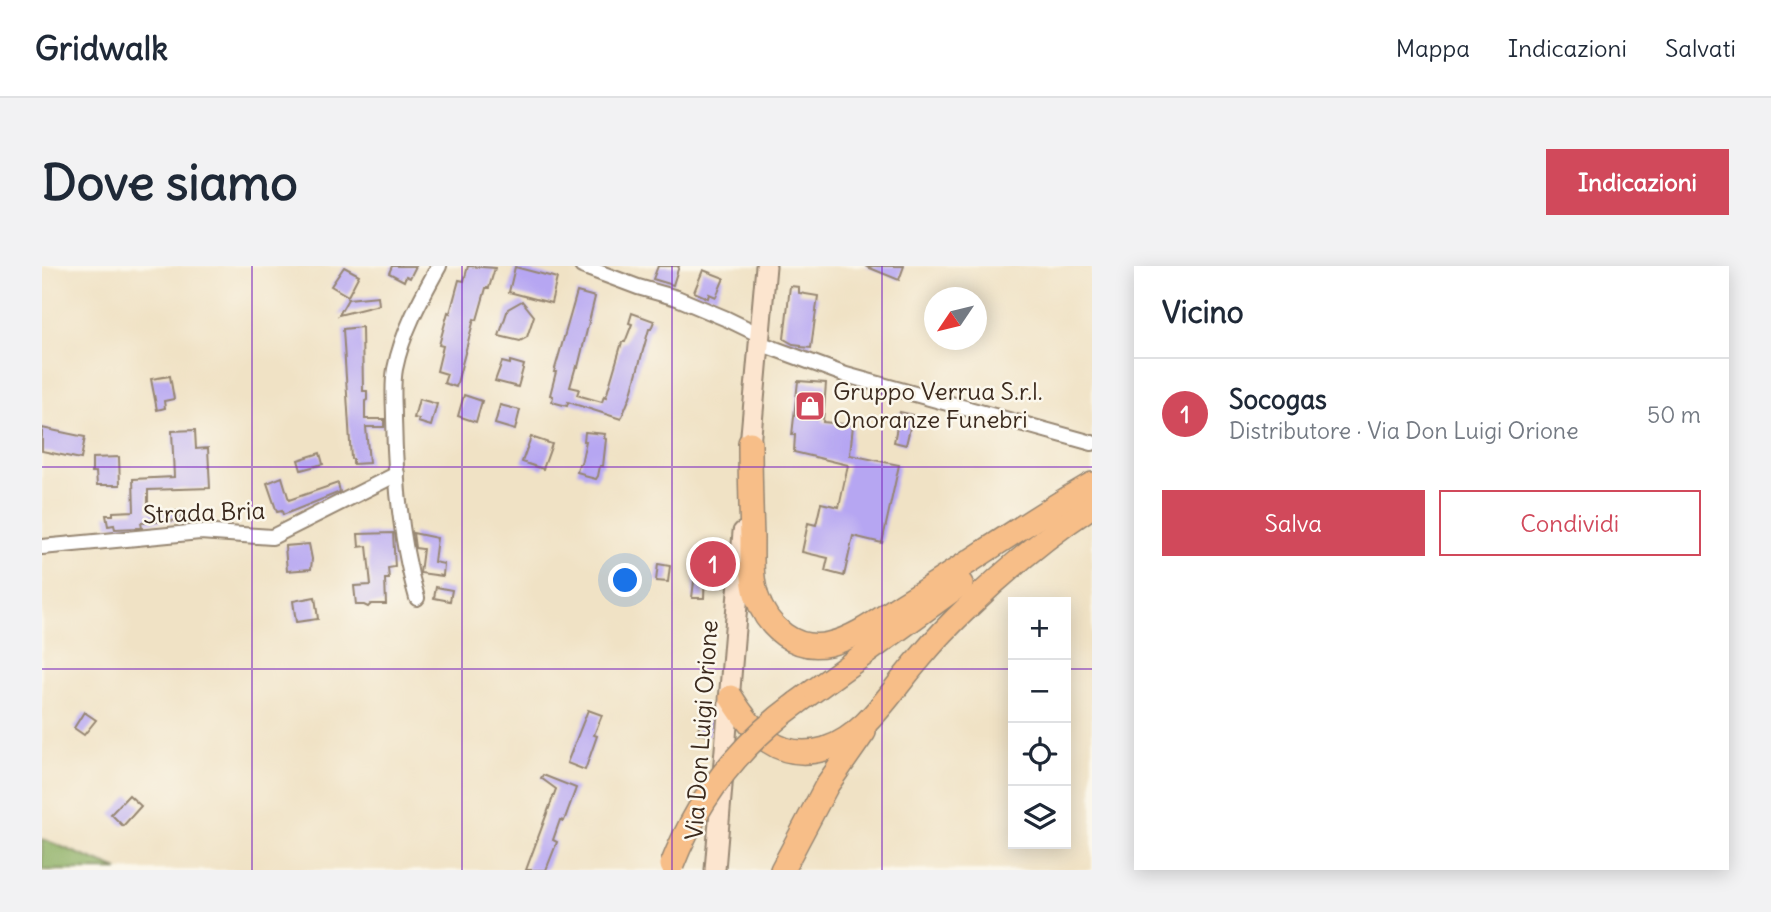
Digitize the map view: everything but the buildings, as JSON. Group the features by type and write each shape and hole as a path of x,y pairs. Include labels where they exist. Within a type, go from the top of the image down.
{"highway":[{"path":"750,443 752,556 756,595 774,628 786,637 804,644 828,645 854,634 935,584 1051,519 1092,506"},
{"path":"671,867 701,805 717,781 754,738 797,703 1051,519 1092,485"},
{"path":"731,697 746,721 765,741 787,750 806,752 825,749 843,741 863,724 919,658 1051,519"},
{"path":"782,870 827,785 891,692"}],"main road":[{"name":"Via Don Luigi Orione","path":"715,870 766,266"}],"street":[{"path":"417,598 410,574 397,474 395,369 407,331 439,266"},
{"path":"582,266 727,318 760,339 846,375 1092,443"},
{"name":"Strada Bria","path":"42,547 200,531 272,537 397,474"}],"green space":[{"path":"42,839 50,842 118,870 42,870"}],"place":[{"name":"Gruppo Verrua S.r.l. Onoranze Funebri","path":"810,406"},
{"name":"Socogas","path":"713,564"}]}
